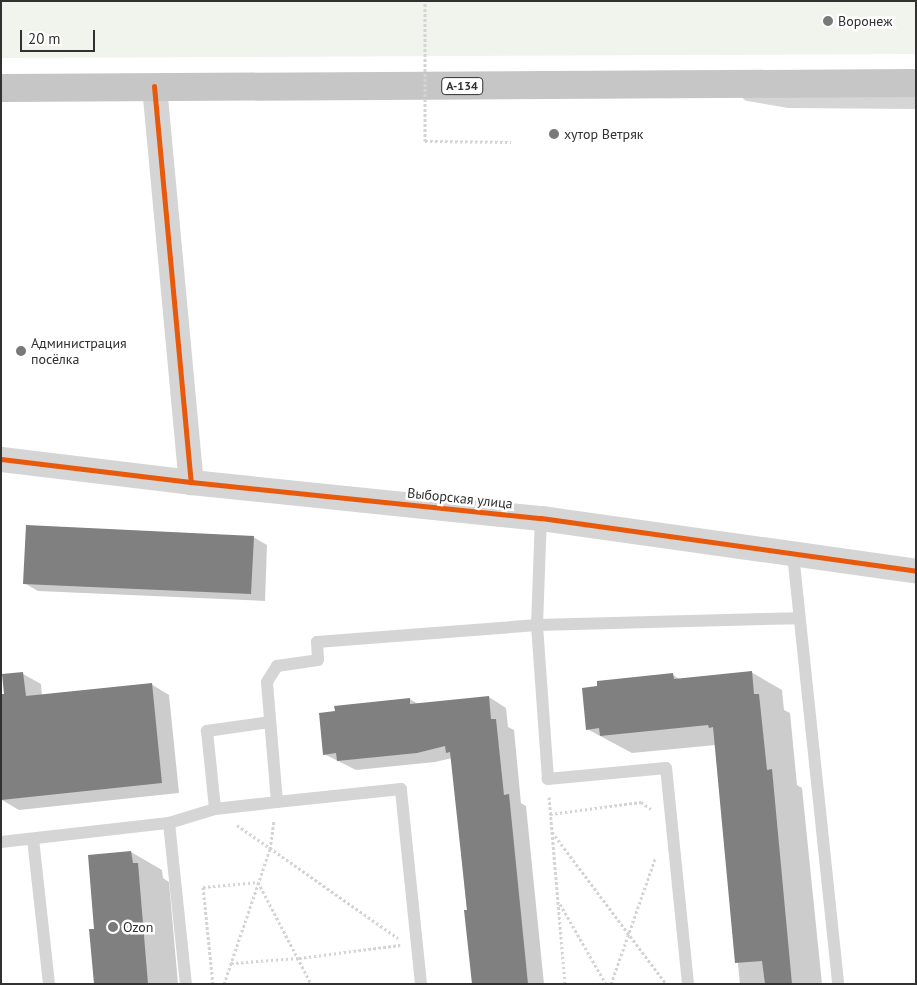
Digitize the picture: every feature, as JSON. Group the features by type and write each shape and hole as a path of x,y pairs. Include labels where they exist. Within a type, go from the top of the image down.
{"highway":[{"name":"А-134","path":"1,88 916,83"}],"street":[{"path":"154,86 191,482"},
{"name":"Выборская улица","path":"1,459 191,482 541,518 916,571"}],"lane":[{"path":"677,84 789,102 916,103"},
{"path":"541,518 537,625 548,779 666,768 688,984"},
{"path":"793,554 838,984"},
{"path":"277,802 267,682 277,666 318,660 317,642 537,625 799,618"},
{"path":"215,809 207,731 270,722"},
{"path":"1,842 169,823 215,809 402,789 421,984"},
{"path":"169,823 186,984"},
{"path":"33,839 49,984"}],"path":[{"path":"425,1 425,141 511,142"},
{"path":"548,779 565,984"},
{"path":"224,984 270,849 277,802"},
{"path":"550,814 641,802 655,812"},
{"path":"215,809 407,944 299,958 232,963"},
{"path":"552,831 666,984"},
{"path":"611,984 656,858"},
{"path":"258,882 311,984"},
{"path":"213,984 204,887 258,882"},
{"path":"558,901 606,984"}],"shaded area":[{"path":"1,1 916,1 916,54 1,58"}],"building":[{"path":"26,525 254,536 251,594 23,584"},
{"path":"752,671 754,694 759,694 767,770 772,769 792,984 765,984 762,961 735,963 713,727 709,728 708,725 600,736 599,728 586,730 582,688 597,686 597,681 673,673 674,679"},
{"path":"23,672 26,696 152,683 162,783 1,800 1,694 4,694 2,674"},
{"path":"489,696 491,719 496,719 504,795 509,794 528,984 472,984 464,910 467,910 450,752 446,753 445,746 417,753 337,761 336,753 323,755 319,713 335,711 334,706 410,698 410,704"},
{"path":"131,851 133,863 138,863 148,984 94,984 89,929 94,929 88,855"}],"cycle path":[{"path":"154,86 191,482"},
{"path":"1,459 191,482 541,518 916,571"}],"place":[{"name":"Воронеж","path":"828,21"},
{"name":"хутор Ветряк","path":"554,134"},
{"name":"Администрация посёлка","path":"21,351"},
{"name":"Ozon","path":"113,927"}]}
